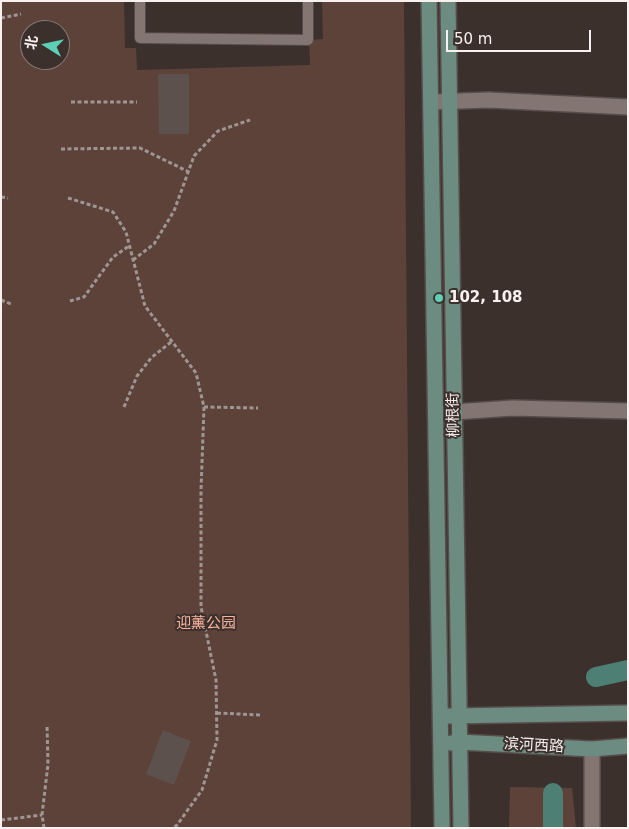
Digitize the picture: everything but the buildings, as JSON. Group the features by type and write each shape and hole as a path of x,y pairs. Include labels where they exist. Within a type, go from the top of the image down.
{"main road":[{"name":"柳根街","path":"429,1 442,828"},
{"name":"柳根街","path":"448,1 461,828"},
{"name":"滨河西路","path":"440,716 628,712"},
{"name":"滨河西路","path":"440,745 460,742 592,749 628,746"},
{"path":"436,828 436,815 441,803"}],"street":[{"path":"431,102 489,100 628,108"},
{"path":"454,412 513,408 628,411"},
{"path":"592,749 592,828"}],"lane":[{"path":"140,1 140,38 308,40 308,1"}],"path":[{"path":"1,18 21,14"},
{"path":"71,102 137,102"},
{"path":"133,260 154,244 174,211 194,156 218,132 250,120"},
{"path":"61,149 140,148 188,172"},
{"path":"1,197 8,198"},
{"path":"68,198 113,212 126,232 145,306 196,373 204,407 200,490 201,607 216,680 217,740 202,790 174,828"},
{"path":"70,301 84,297 113,257 130,246"},
{"path":"1,300 11,304"},
{"path":"124,407 142,370 151,358 171,342"},
{"path":"204,407 258,408"},
{"path":"217,713 260,715"},
{"path":"44,828 42,815 48,764 47,724"},
{"path":"1,820 42,815"}],"green space":[{"name":"迎薰公园","path":"1,1 124,1 125,48 136,48 137,70 310,65 309,40 323,39 322,1 404,1 411,828 1,828"},
{"path":"510,787 572,788 576,828 509,828"}],"waterway":[{"path":"596,677 628,670"},
{"path":"553,793 553,828"}],"place":[{"name":"102, 108","path":"439,298"}]}
